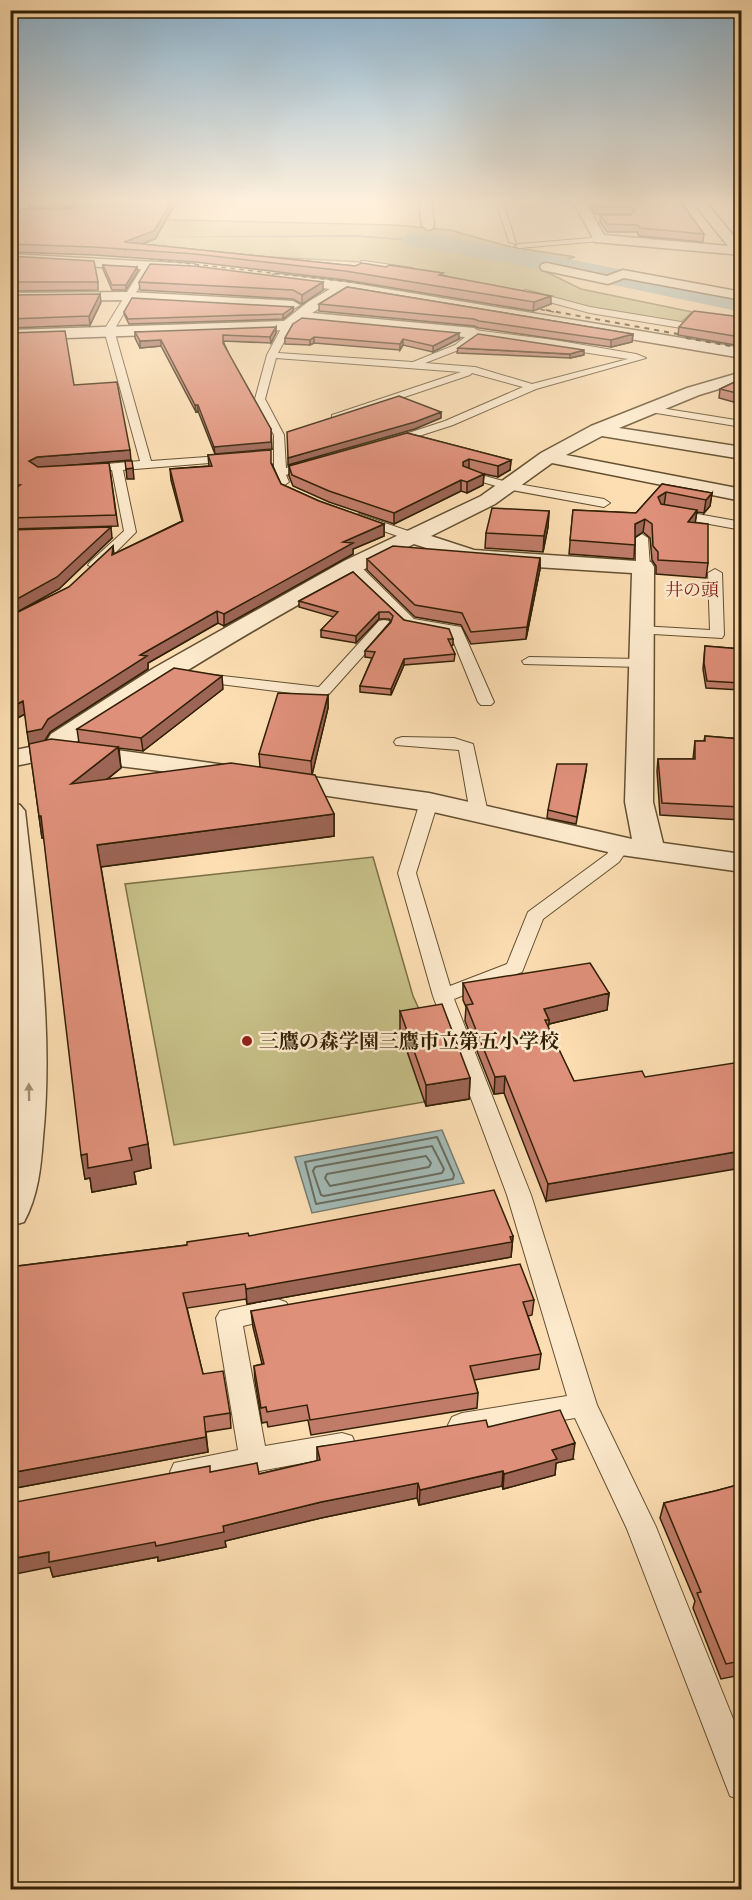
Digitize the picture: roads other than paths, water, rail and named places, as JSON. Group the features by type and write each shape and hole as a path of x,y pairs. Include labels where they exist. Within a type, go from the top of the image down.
{"street":[{"path":"293,320 339,290"},
{"path":"367,290 741,353"},
{"path":"666,290 741,306"},
{"path":"707,290 741,296"},
{"path":"10,297 129,296 313,306"},
{"path":"10,335 293,320 474,333"},
{"path":"33,334 39,351"},
{"path":"641,358 681,342"},
{"path":"54,750 61,740 164,673 352,566 488,500 548,457 597,430 704,385 741,377"},
{"path":"597,430 741,453"},
{"path":"548,457 741,495"},
{"path":"410,536 472,556 643,567 639,802 636,849"},
{"path":"10,759 54,750 429,802 636,849 741,863"},
{"path":"10,811 27,989 29,1106 16,1196 10,1212"}],"lane":[{"path":"133,290 109,330 147,465"},
{"path":"519,292 590,310 687,326"},
{"path":"286,490 274,455 285,434 260,399 272,355 293,320"},
{"path":"412,365 458,347 474,333 555,343 641,358"},
{"path":"272,355 475,370 532,387"},
{"path":"375,447 449,423 532,387 641,358"},
{"path":"323,421 475,370"},
{"path":"648,409 741,424"},
{"path":"73,470 246,457"},
{"path":"280,472 322,461"},
{"path":"117,467 130,532"},
{"path":"470,475 506,485 604,503"},
{"path":"664,512 741,526"},
{"path":"345,514 410,536"},
{"path":"106,533 130,532"},
{"path":"86,574 130,532"},
{"path":"642,538 643,567"},
{"path":"352,566 410,622 456,630 486,702"},
{"path":"641,630 717,635 715,573"},
{"path":"164,673 323,692 384,624"},
{"path":"529,661 640,663"},
{"path":"402,742 454,743 467,747 479,813"},
{"path":"429,802 407,873 443,996 519,1195 527,1266 583,1405 641,1527 741,1784"},
{"path":"443,996 516,968 535,916 613,858 636,849"},
{"path":"253,1459 229,1318 298,1306"},
{"path":"442,1428 583,1405"},
{"path":"161,1476 371,1440"}],"water":[{"path":"442,1130 464,1183 312,1213 295,1157"}],"waterway":[{"path":"677,290 742,303"}],"railway":[{"path":"523,306 554,312"},
{"path":"546,310 694,337"},
{"path":"686,338 742,348"}],"place":[{"name":"三鷹の森学園三鷹市立第五小学校","path":"247,1041"}],"district":[{"name":"井の頭","path":"692,590"}]}
